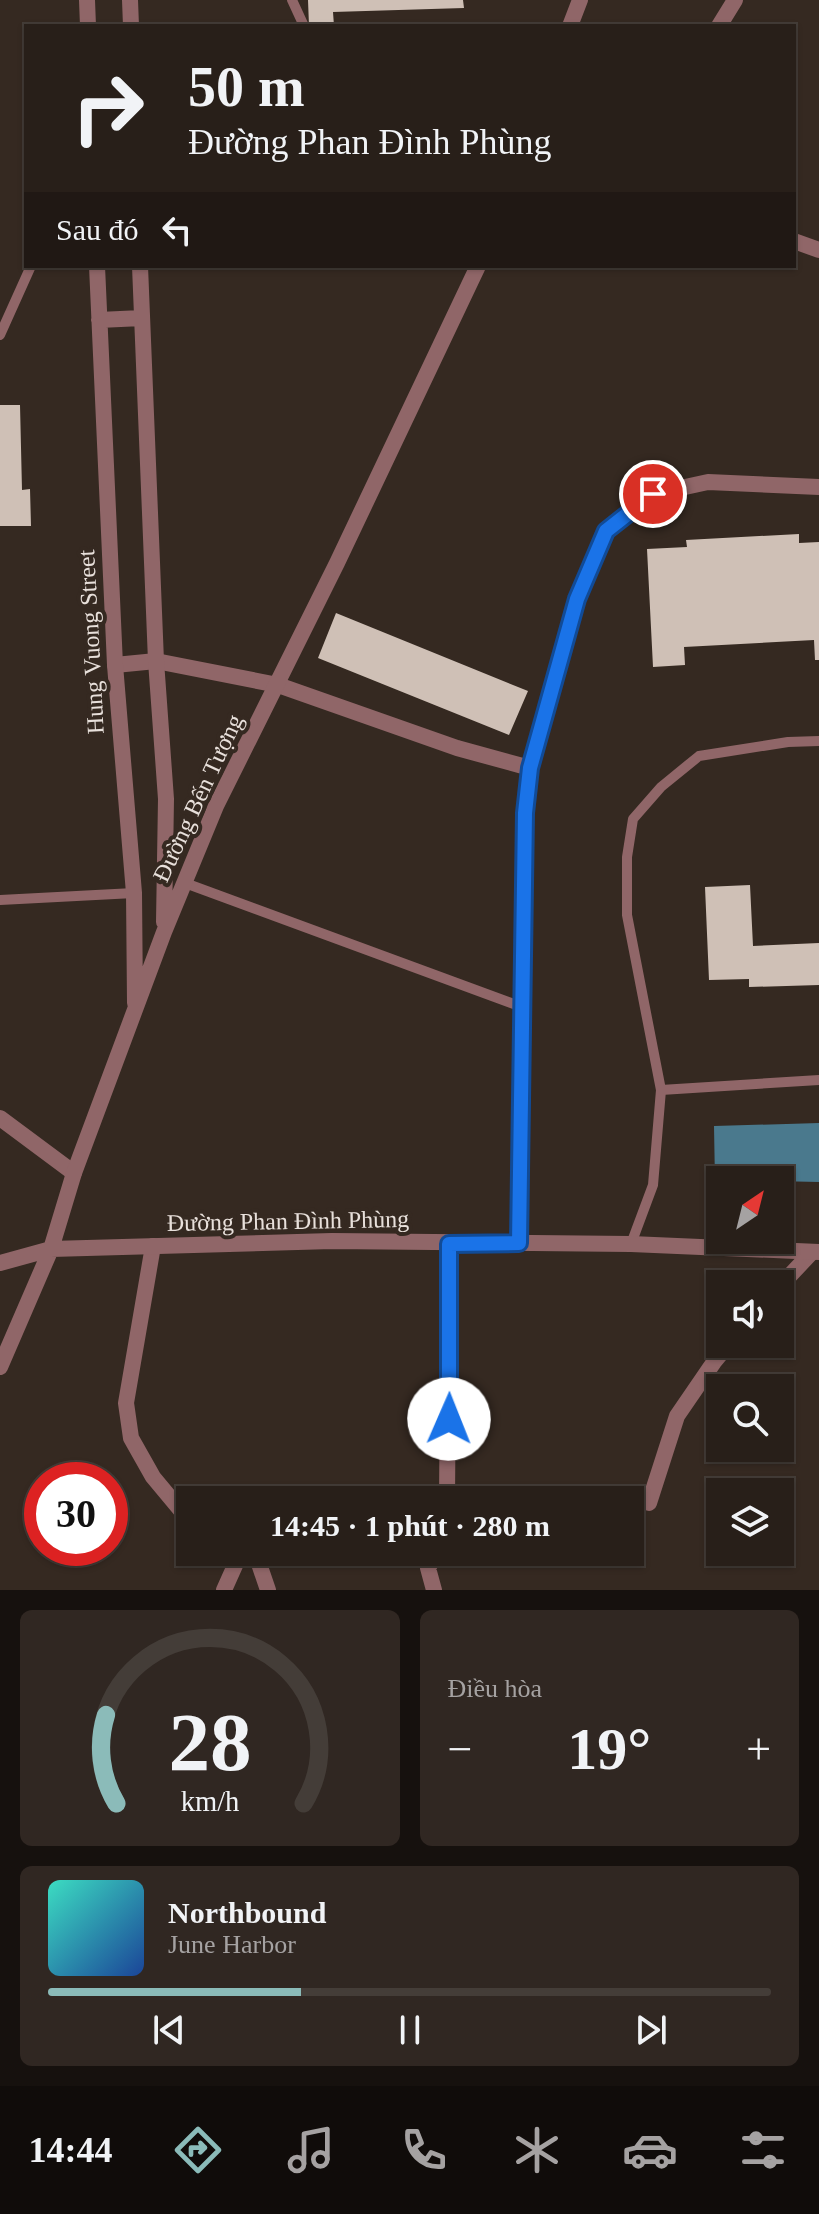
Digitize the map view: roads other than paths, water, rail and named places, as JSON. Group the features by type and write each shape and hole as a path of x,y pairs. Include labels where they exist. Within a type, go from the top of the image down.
{"street":[{"path":"87,0 88,24"},
{"path":"130,0 131,24"},
{"path":"571,24 580,0"},
{"path":"720,24 735,0"},
{"path":"796,242 819,250"},
{"name":"Hung Vuong Street","path":"97,268 115,665 134,893 135,1015"},
{"path":"140,268 156,661 166,799 164,932"},
{"name":"Đường Bến Tượng","path":"0,1367 51,1249 74,1173 164,932 216,806 278,685 477,268"},
{"path":"99,320 142,318"},
{"path":"519,1243 525,813 530,768 577,599 606,531 653,494 708,482 819,487"},
{"path":"115,665 156,661 278,685 457,748 530,768"},
{"path":"0,1118 74,1173"},
{"name":"Đường Phan Đình Phùng","path":"0,1263 51,1249 332,1241 631,1244 816,1252"},
{"path":"447,1486 449,1244"},
{"path":"153,1246 126,1403 131,1438 153,1477 176,1505"},
{"path":"794,1273 816,1252"},
{"path":"649,1503 677,1416 717,1358"},
{"path":"224,1590 235,1566"},
{"path":"260,1566 268,1590"},
{"path":"429,1566 434,1590"}],"lane":[{"path":"292,0 303,24"},
{"path":"0,335 30,268"},
{"path":"631,1244 653,1185 661,1090 627,915 627,857 633,819 661,787 699,756 788,742 819,741"},
{"path":"185,883 522,1007"},
{"path":"0,900 134,893"},
{"path":"661,1090 819,1080"}],"water":[{"path":"819,1123 819,1182 794,1181 794,1166 715,1166 714,1126"}]}
